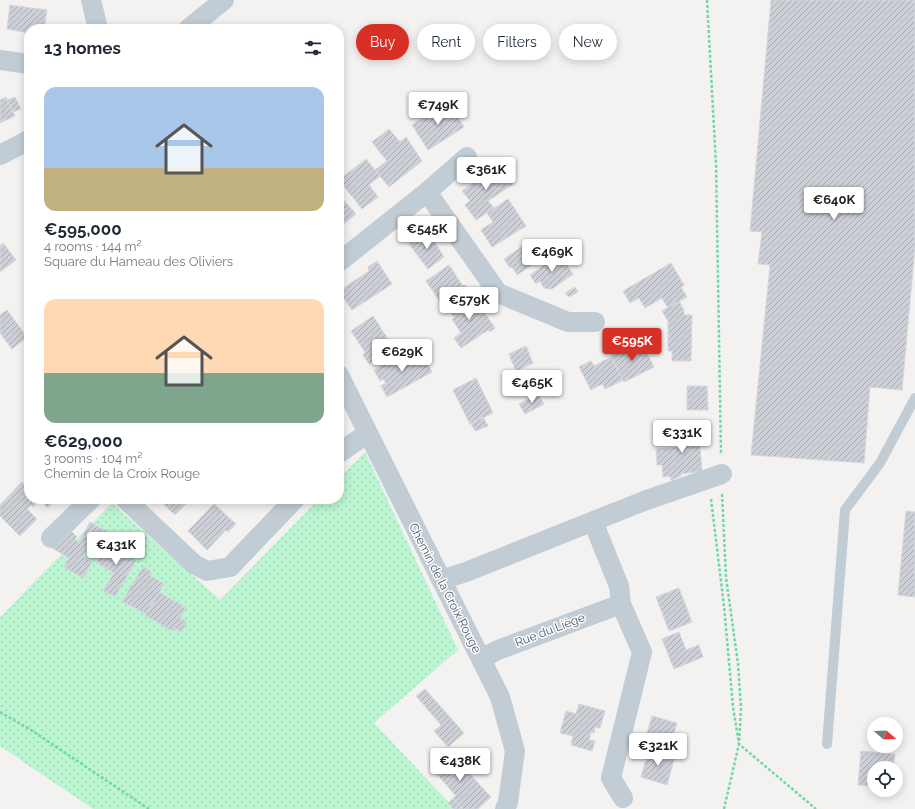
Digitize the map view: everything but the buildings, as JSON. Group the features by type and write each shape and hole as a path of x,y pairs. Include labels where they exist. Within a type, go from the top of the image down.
{"street":[{"path":"91,0 97,24"},
{"path":"194,24 220,1"},
{"path":"0,60 24,63"},
{"path":"0,155 24,143"},
{"path":"344,258 427,192 467,157"},
{"path":"427,192 498,292 568,322 594,322"},
{"name":"Chemin de la Croix Rouge","path":"344,385 500,697 515,751 508,802 505,809"},
{"path":"344,450 368,433"},
{"path":"441,580 466,572 644,501 722,474"},
{"path":"51,538 86,504"},
{"path":"130,504 194,564 207,571 230,567 290,504"},
{"path":"594,521 619,586 620,604 642,652 611,778 623,798"},
{"name":"Rue du Liège","path":"481,659 498,650 620,604"}],"lane":[{"path":"827,744 845,510 880,463 915,398"}],"path":[{"path":"707,0 716,164 723,534 726,577 738,664 742,708 739,744 724,809"},
{"path":"711,498 724,606 733,707 739,744 816,809"},
{"path":"0,712 31,730 149,809"}],"green space":[{"path":"365,452 458,650 374,723 455,809 93,809 0,746 0,617 111,504 113,504 220,600 314,504 344,504 344,473"}]}
